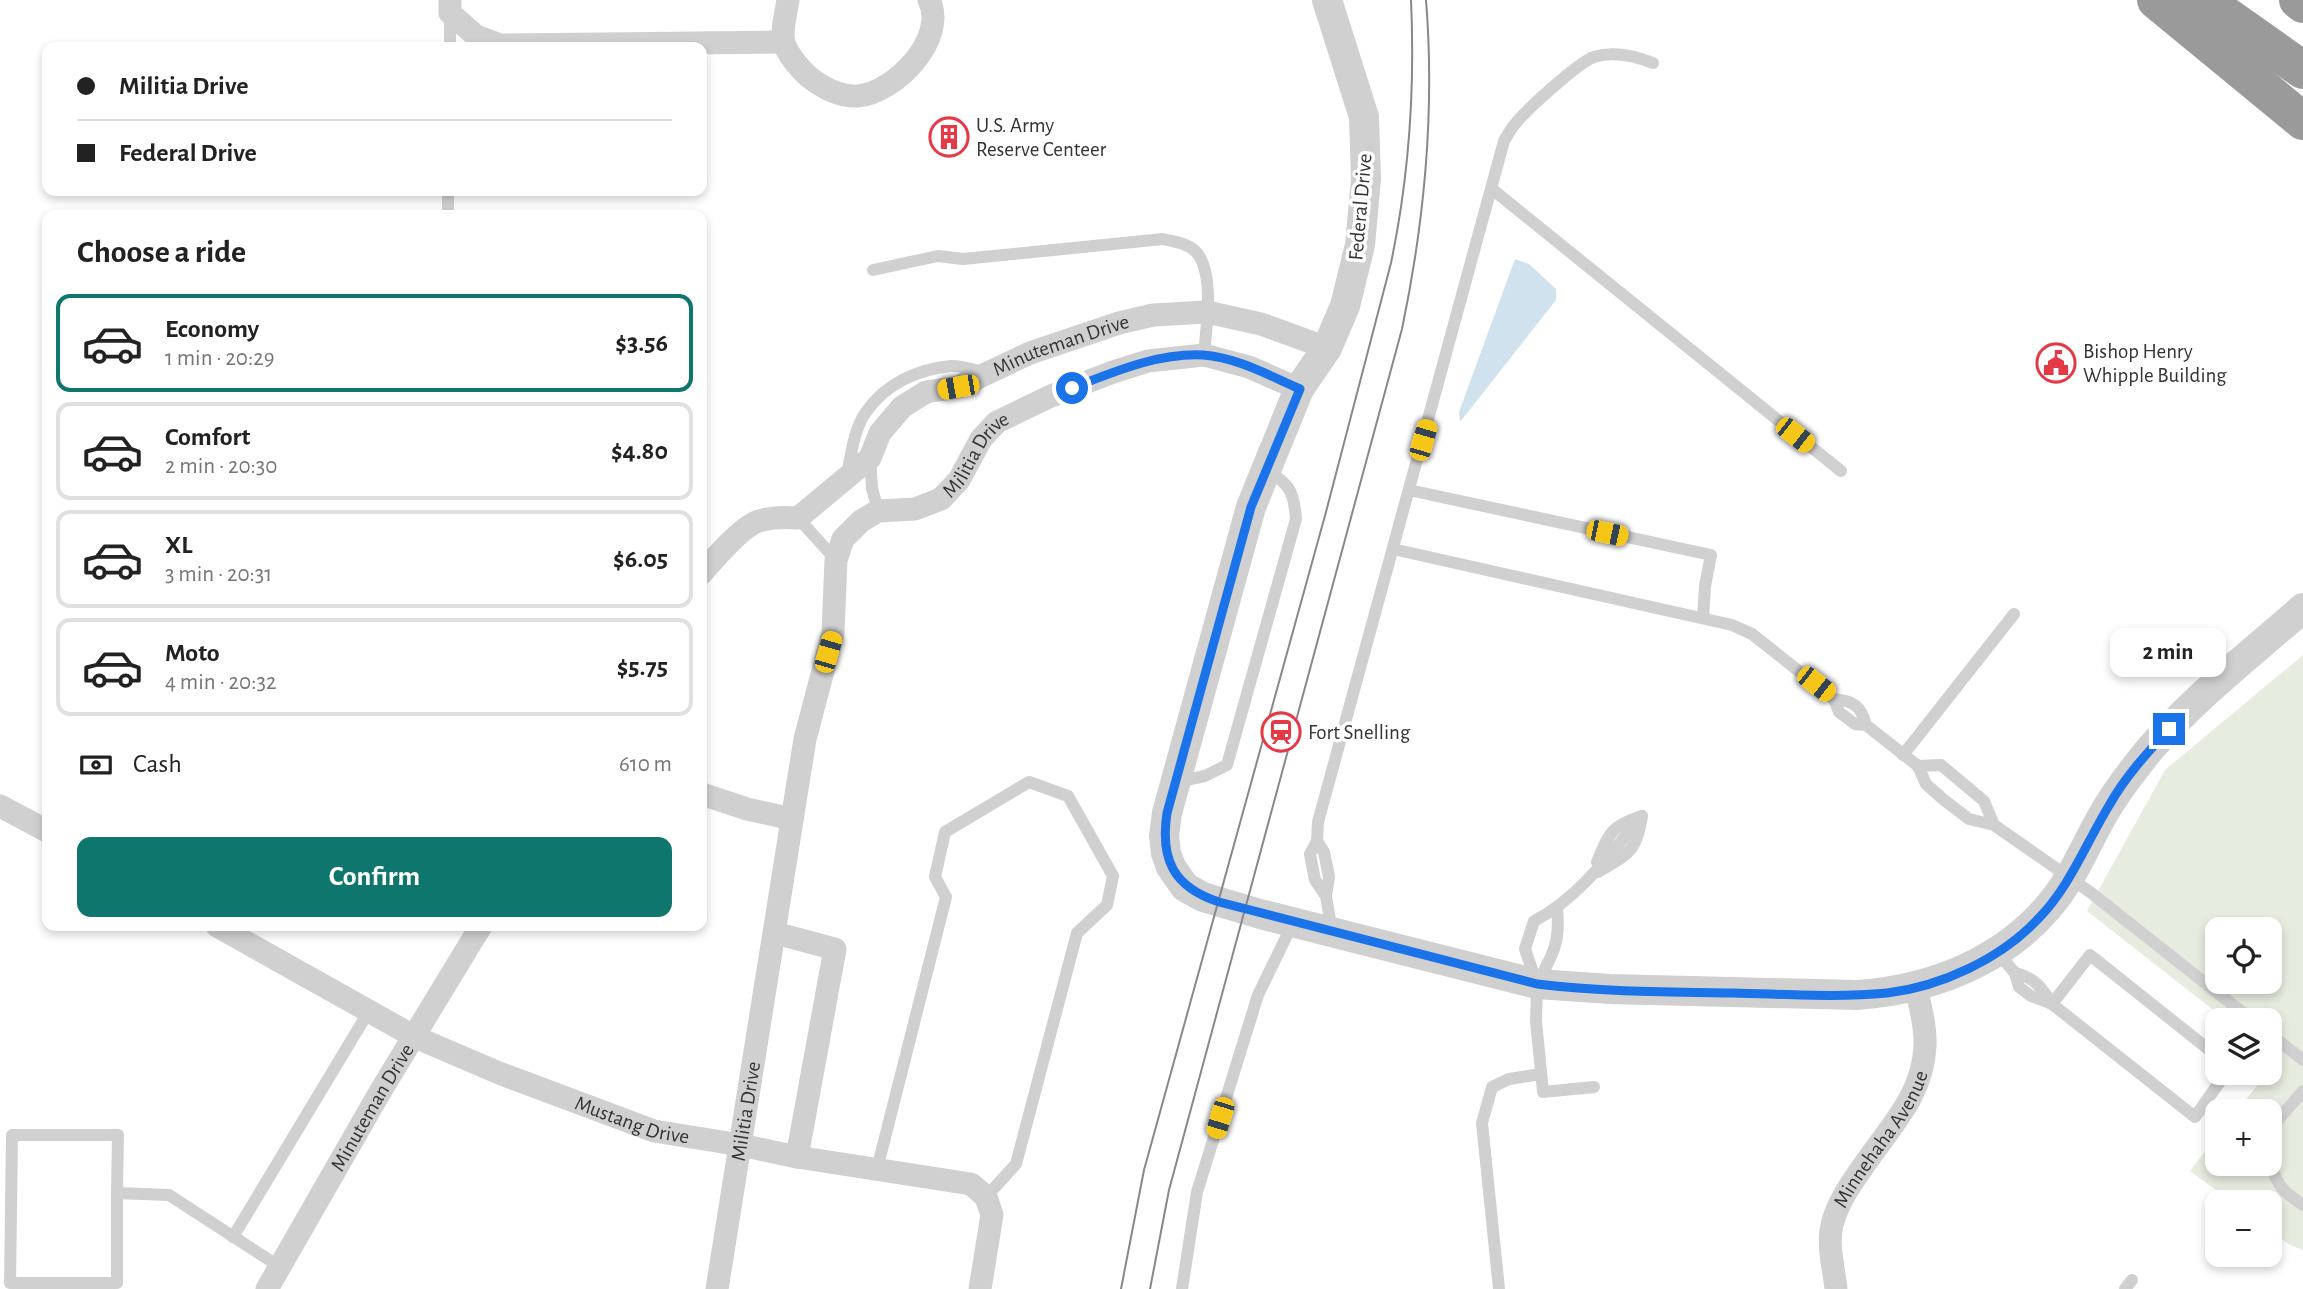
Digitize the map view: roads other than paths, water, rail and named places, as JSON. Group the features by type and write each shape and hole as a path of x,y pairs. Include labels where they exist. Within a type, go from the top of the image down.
{"highway":[{"path":"2156,0 2303,121"},
{"path":"2204,0 2303,70"},
{"path":"2298,0 2303,4"}],"street":[{"path":"788,0 783,42 801,70 825,90 858,96 890,85 916,61 931,33 932,6 929,0"},
{"name":"Federal Drive","path":"1327,0 1364,117 1366,180 1360,245 1345,306 1327,348 1300,389 1251,507 1175,782 1164,836 1171,867 1185,887 1203,897 1293,922 1537,984 1623,990 1857,995 1890,993 1916,987 2006,962 2054,901 2111,801 2151,749 2207,693 2303,608"},
{"path":"450,6 476,36 492,42"},
{"path":"707,43 783,42"},
{"name":"Minuteman Drive","path":"798,518 870,458 880,433 902,407 926,392 958,387 1030,352 1119,323 1153,315 1207,312 1261,324 1327,348"},
{"name":"Militia Drive","path":"717,1289 805,739 833,633 836,560 843,539 861,521 878,511 915,509 941,499 959,480 981,439 997,422 1019,410 1113,372 1148,361 1204,355 1249,367 1300,389"},
{"path":"707,567 723,548 756,521 779,517 798,518"},
{"path":"707,796 792,819"},
{"path":"0,806 42,828"},
{"name":"Mustang Drive","path":"227,931 415,1037 499,1073 654,1131 971,1184 986,1197"},
{"name":"Minuteman Drive","path":"267,1289 380,1092 478,931"},
{"path":"775,933 835,948 797,1157"},
{"name":"Minnehaha Avenue","path":"1836,1289 1830,1240 1839,1206 1868,1159 1912,1098 1920,1080 1925,1045 1916,987"},
{"path":"980,1289 992,1215 986,1197"}],"lane":[{"path":"450,6 450,42"},
{"path":"1332,932 1326,896 1315,880 1311,854 1317,841 1318,822 1504,141 1515,123 1578,65 1592,57 1615,54 1653,62"},
{"path":"1492,189 1841,471"},
{"path":"873,270 938,256 963,259 1163,239 1186,244 1197,253 1205,267 1207,312 1204,355"},
{"path":"846,477 856,435 865,412 885,392 914,373 953,366 987,372"},
{"path":"870,458 872,488 878,511"},
{"path":"1175,782 1205,776 1227,765 1296,519 1295,500 1286,482 1265,469"},
{"path":"1409,490 1711,555 1703,618"},
{"path":"798,518 836,560"},
{"path":"1393,549 1703,618 1732,625 1752,634 1834,699 1848,701 1863,712 1866,725 1918,766 1926,784 1944,800 1969,819 1994,825 2069,878 2237,1008"},
{"path":"1903,755 2014,614"},
{"path":"1918,766 1941,765 1984,801 1994,825"},
{"path":"877,1169 946,897 936,877 946,832 1029,782 1068,796 1113,876 1107,905 1077,933 1016,1164 986,1197"},
{"path":"1589,878 1608,837 1619,824 1642,816 1638,842 1627,854 1589,878 1557,910 1534,921 1525,949 1537,984 1536,1021 1542,1092 1594,1087"},
{"path":"1537,984 1555,952 1559,930 1557,910"},
{"path":"1182,1289 1197,1192 1258,995 1293,922"},
{"path":"2052,1004 2090,956 2205,1047"},
{"path":"2006,962 2020,987 2031,996 2052,1004 2194,1117 2217,1085"},
{"path":"233,1237 369,1011"},
{"path":"2282,1043 2303,1060"},
{"path":"1499,1289 1482,1123 1492,1087 1509,1079 1541,1074"},
{"path":"2282,1115 2303,1091"},
{"path":"12,1135 118,1135 117,1194 117,1283 10,1283 12,1135"},
{"path":"2274,1176 2284,1192 2303,1205"},
{"path":"117,1194 169,1195 280,1267"}],"water":[{"path":"1515,259 1529,264 1556,289 1556,300 1460,422 1459,412"}],"tram line":[{"path":"1121,1289 1144,1170 1326,512 1391,263 1409,132 1411,0"},
{"path":"1150,1289 1169,1190 1402,329 1417,247 1426,165 1429,83 1426,0"}],"place":[{"name":"U.S. Army Reserve Centeer","path":"949,137"},
{"name":"Bishop Henry Whipple Building","path":"2056,363"},
{"name":"Fort Snelling","path":"1281,732"}]}
